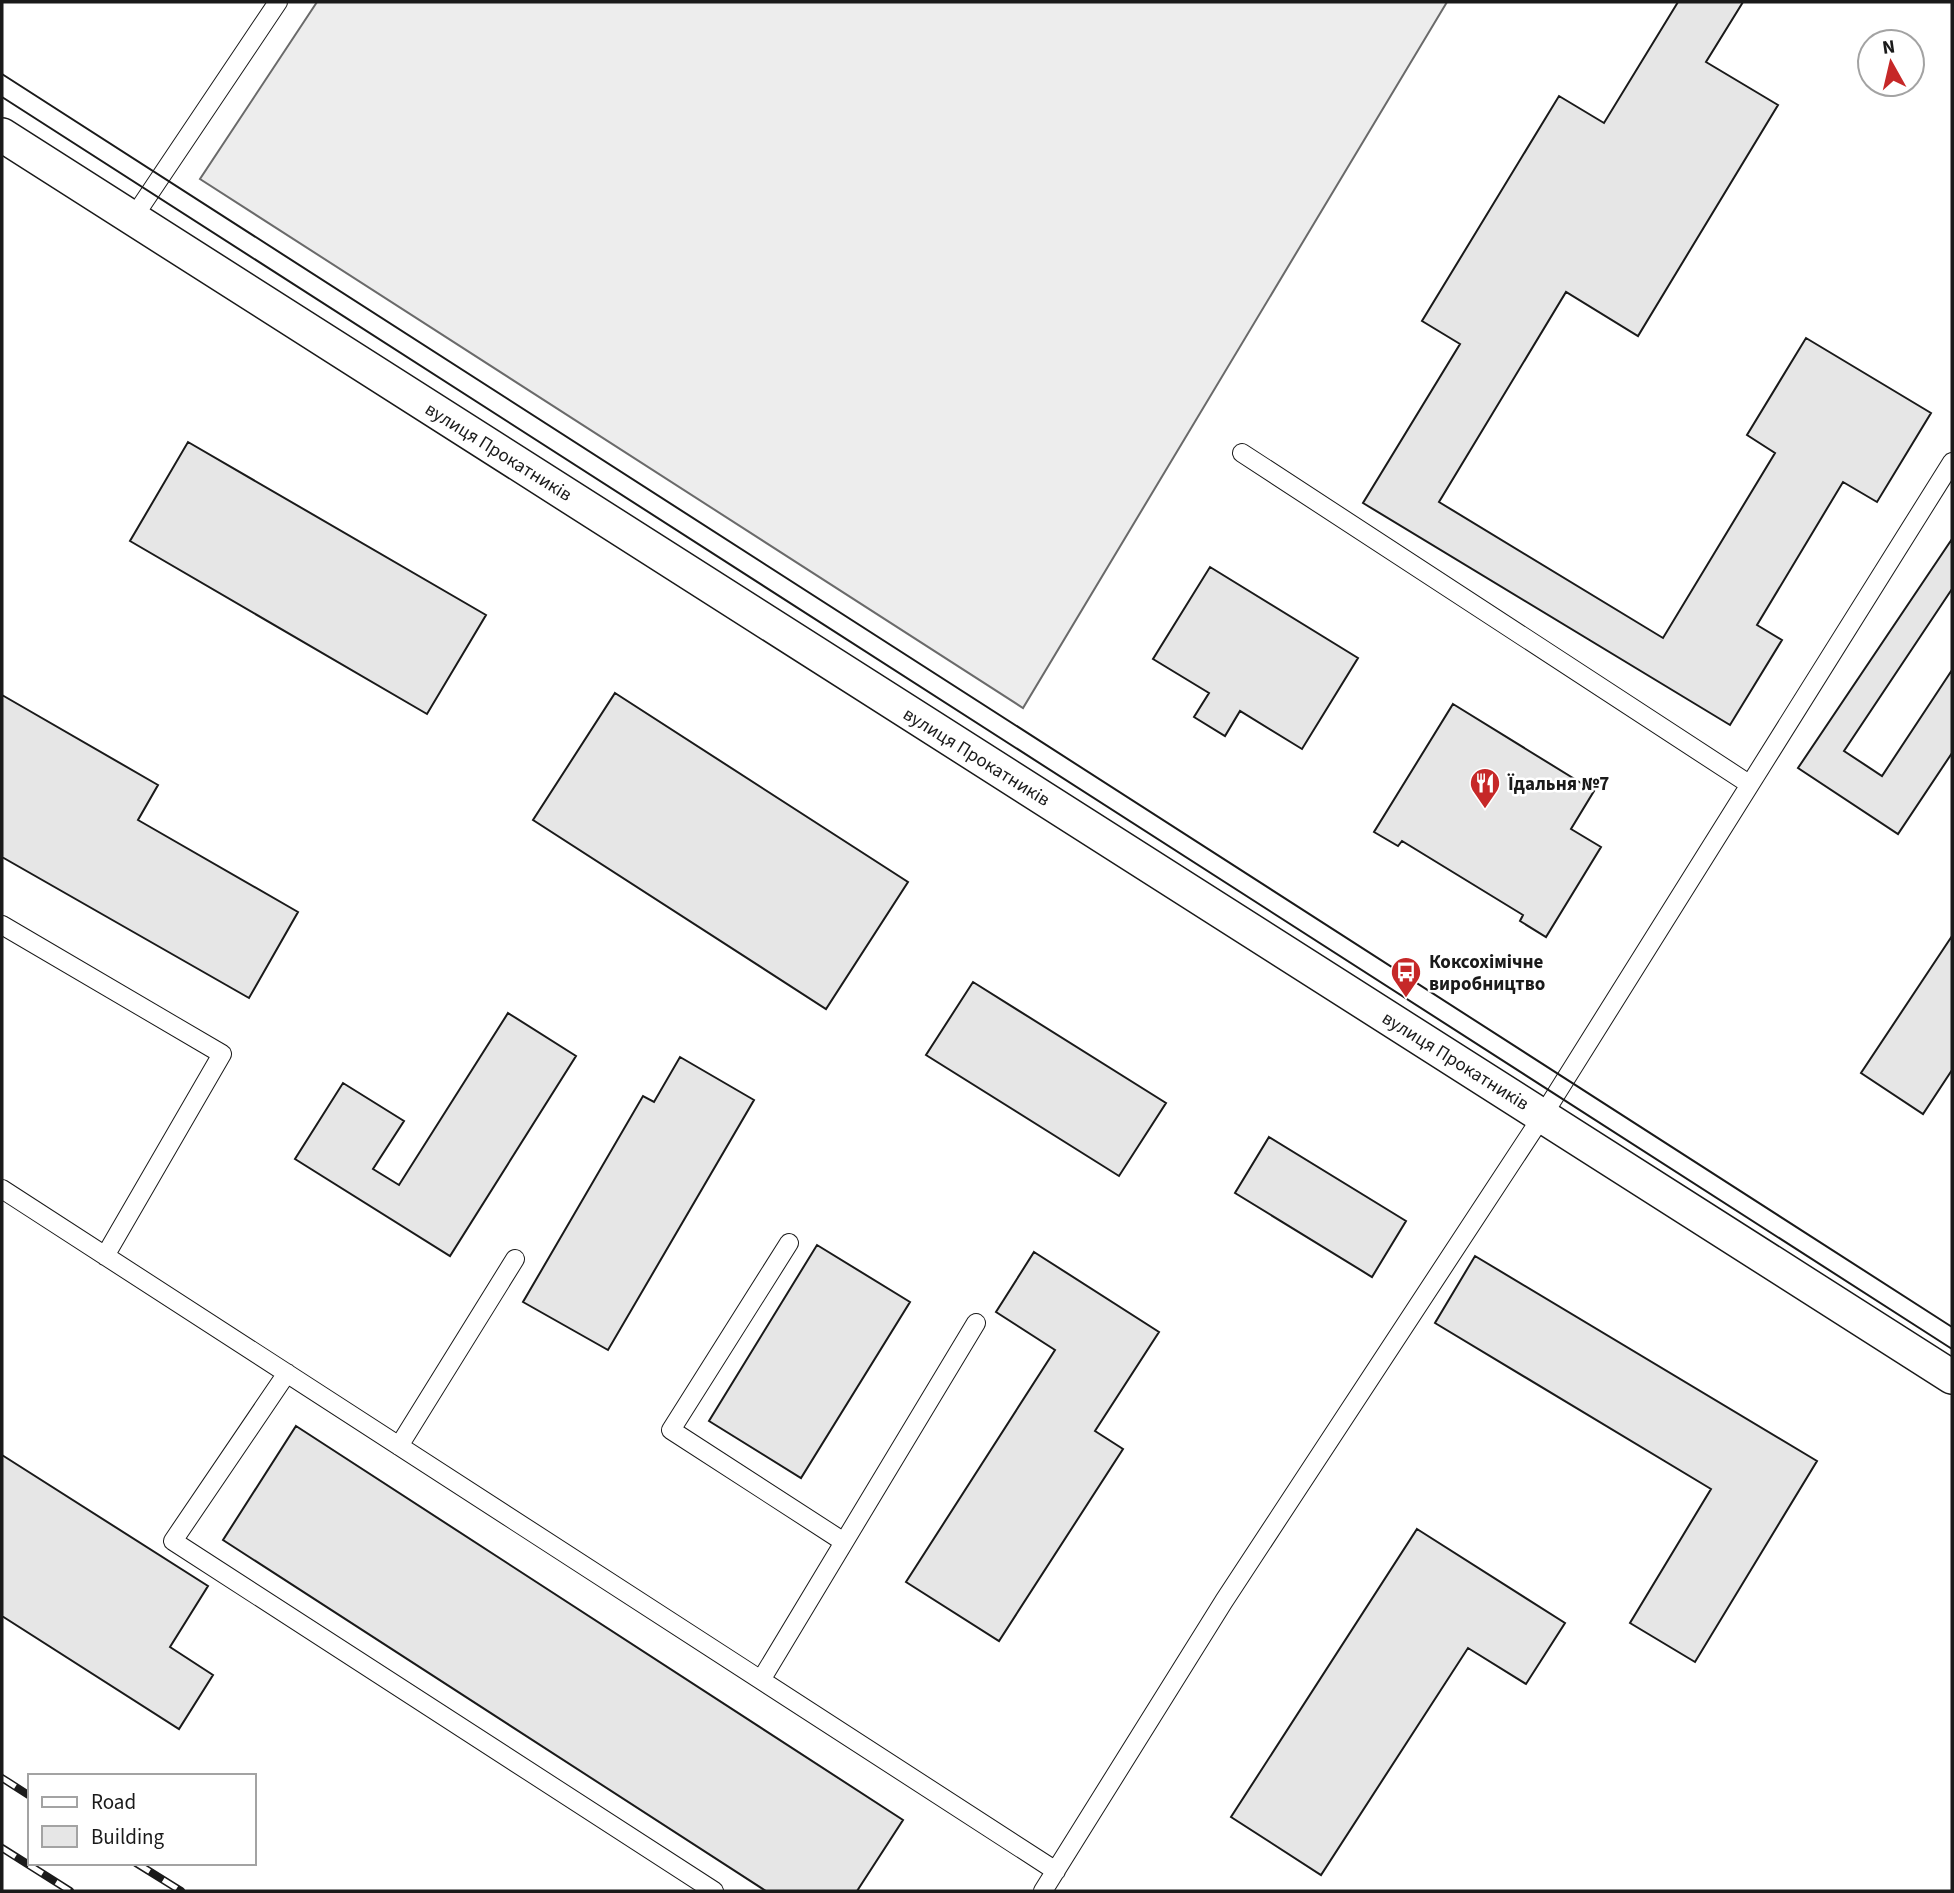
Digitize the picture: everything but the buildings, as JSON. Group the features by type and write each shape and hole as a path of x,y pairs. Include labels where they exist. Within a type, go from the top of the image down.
{"street":[{"name":"вулиця Прокатників","path":"2,135 1952,1377"}],"lane":[{"path":"133,218 278,2"},
{"path":"1242,453 1749,784"},
{"path":"1044,1891 1224,1601 1543,1115 1952,462"},
{"path":"2,925 222,1054 105,1256"},
{"path":"2,1189 1056,1871"},
{"path":"789,1243 671,1430 844,1542"},
{"path":"399,1446 515,1259"},
{"path":"761,1680 976,1323"},
{"path":"287,1373 173,1541 714,1891"}],"shaded area":[{"path":"317,2 1447,2 1023,708 200,179"}],"tram line":[{"path":"2,74 1952,1327"},
{"path":"2,97 1952,1349"}],"railway":[{"path":"2,1778 28,1795"},
{"path":"2,1848 28,1864"},
{"path":"29,1865 70,1891"},
{"path":"139,1865 181,1891"}],"place":[{"name":"Їдальня №7","path":"1485,810"},
{"name":"Коксохімічне виробництво","path":"1406,999"}]}
